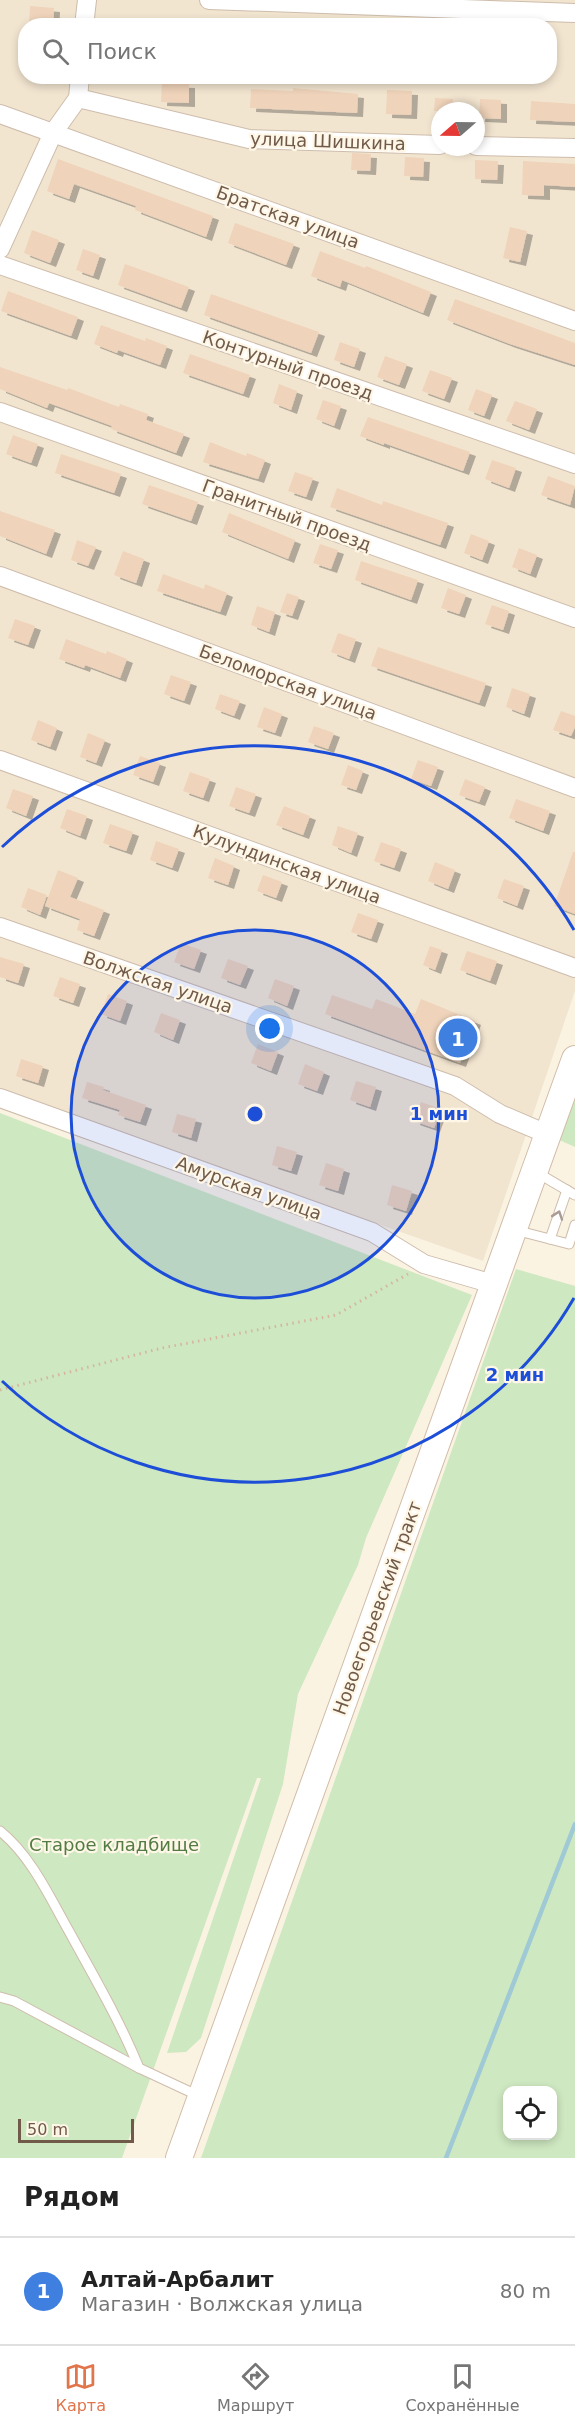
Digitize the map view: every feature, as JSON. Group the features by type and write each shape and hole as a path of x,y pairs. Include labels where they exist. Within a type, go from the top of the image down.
{"main road":[{"name":"Новоегорьевский тракт","path":"179,2158 575,1059"}],"street":[{"path":"85,18 87,0"},
{"path":"209,0 575,13"},
{"path":"0,249 53,133 78,98 79,84"},
{"name":"улица Шишкина","path":"78,98 249,140 431,145"},
{"name":"Братская улица","path":"0,114 575,321"},
{"path":"485,146 575,148"},
{"name":"Контурный проезд","path":"0,265 575,464"},
{"name":"Гранитный проезд","path":"0,412 575,618"},
{"name":"Беломорская улица","path":"0,576 575,788"},
{"name":"Кулундинская улица","path":"0,760 575,968"},
{"name":"Волжская улица","path":"0,927 455,1086 500,1114 547,1134"},
{"name":"Амурская улица","path":"0,1098 372,1232 424,1264 493,1284"}],"lane":[{"path":"535,1171 571,1193 550,1239"},
{"path":"513,1230 572,1245 575,1225"},
{"path":"0,1831 12,1841 38,1876 123,2028 139,2068"},
{"path":"0,1996 14,2001 139,2068 201,2097"}],"path":[{"path":"0,1390 162,1348 336,1315 424,1264"}],"shaded area":[{"path":"0,0 575,0 575,991 483,1261 0,1091"}],"green space":[{"path":"575,1093 575,1147 557,1139"},
{"name":"Старое кладбище","path":"0,1113 472,1295 366,1538 358,1565 298,1694 283,1784 201,2038 186,2052 167,2053 261,1778 257,1778 122,2158 0,2158"},
{"path":"516,1269 575,1286 575,2158 201,2158"}],"building":[{"path":"30,6 54,8 53,18 29,18"},
{"path":"162,84 189,84 189,103 161,102"},
{"path":"293,88 358,94 357,113 250,108 251,89 293,91"},
{"path":"387,90 412,91 411,115 386,114"},
{"path":"435,98 453,99 453,102 435,102"},
{"path":"480,99 501,100 501,119 485,118 485,102 480,102"},
{"path":"531,101 575,104 575,122 530,120"},
{"path":"352,153 371,154 370,171 351,170"},
{"path":"405,157 424,158 423,177 404,176"},
{"path":"58,159 213,216 206,237 135,210 136,206 74,184 69,199 47,191"},
{"path":"475,160 498,161 497,180 475,179"},
{"path":"523,161 575,164 575,187 544,185 544,196 522,195"},
{"path":"235,223 294,244 286,265 228,243"},
{"path":"510,227 527,231 520,262 503,258"},
{"path":"32,230 59,240 50,263 24,253"},
{"path":"83,249 100,255 93,276 76,270"},
{"path":"320,251 365,268 366,266 431,292 423,313 342,280 340,287 311,276"},
{"path":"125,264 189,287 181,308 118,285"},
{"path":"8,291 78,317 71,336 1,311"},
{"path":"211,294 319,332 311,353 204,315"},
{"path":"455,299 575,343 575,365 447,320"},
{"path":"101,325 145,341 146,338 167,346 160,365 94,344"},
{"path":"340,342 360,349 354,367 334,360"},
{"path":"190,354 250,375 243,394 183,373"},
{"path":"385,356 407,364 399,385 377,377"},
{"path":"0,367 119,407 120,404 148,414 146,420 184,434 176,453 49,403 47,408 0,389"},
{"path":"430,370 452,378 444,399 422,391"},
{"path":"279,384 297,391 291,410 273,403"},
{"path":"476,389 492,395 484,416 468,410"},
{"path":"323,400 341,406 334,426 316,419"},
{"path":"515,401 537,409 529,430 506,421"},
{"path":"368,417 470,452 463,471 360,436"},
{"path":"13,435 38,444 31,463 6,454"},
{"path":"210,442 246,456 247,453 265,460 258,479 203,462"},
{"path":"61,454 121,474 114,493 55,473"},
{"path":"492,460 516,468 509,488 485,479"},
{"path":"295,472 313,478 306,497 288,491"},
{"path":"548,476 575,486 570,505 541,495"},
{"path":"149,485 198,502 191,521 142,504"},
{"path":"337,488 382,505 383,501 448,523 440,545 330,507"},
{"path":"0,511 55,530 46,554 0,536"},
{"path":"229,513 295,540 288,559 222,532"},
{"path":"471,534 489,541 482,560 464,553"},
{"path":"77,540 96,547 88,566 71,560"},
{"path":"320,544 338,550 331,569 313,563"},
{"path":"519,548 537,555 530,574 512,567"},
{"path":"123,551 144,559 136,583 114,575"},
{"path":"361,561 418,580 411,600 355,580"},
{"path":"163,574 204,589 205,584 227,593 220,612 157,591"},
{"path":"448,588 466,595 459,614 441,608"},
{"path":"287,593 299,597 292,616 280,612"},
{"path":"492,605 509,611 503,630 485,624"},
{"path":"257,606 275,612 269,632 251,625"},
{"path":"15,619 35,626 28,645 8,638"},
{"path":"338,633 356,639 349,659 331,652"},
{"path":"66,639 127,659 120,678 85,665 84,668 59,659"},
{"path":"378,647 486,683 479,703 371,666"},
{"path":"171,675 191,682 184,701 164,694"},
{"path":"512,688 530,694 524,714 506,707"},
{"path":"220,694 240,701 234,716 215,709"},
{"path":"264,707 282,714 275,733 257,727"},
{"path":"561,711 575,716 575,727 571,736 553,730"},
{"path":"38,720 57,728 50,747 31,740"},
{"path":"314,726 334,733 328,749 308,742"},
{"path":"88,733 105,740 96,763 80,757"},
{"path":"140,756 160,763 153,782 133,775"},
{"path":"418,760 438,767 431,786 411,779"},
{"path":"348,765 363,771 356,790 341,785"},
{"path":"190,772 210,779 203,798 183,791"},
{"path":"465,779 485,787 479,802 459,795"},
{"path":"236,787 256,794 249,813 229,806"},
{"path":"13,789 33,796 26,816 6,808"},
{"path":"516,799 550,811 543,831 509,818"},
{"path":"284,806 310,816 303,835 276,825"},
{"path":"67,809 87,816 80,836 60,828"},
{"path":"110,824 133,832 126,851 103,843"},
{"path":"338,826 358,833 351,853 332,845"},
{"path":"156,841 179,849 172,868 150,860"},
{"path":"381,842 401,849 394,868 374,861"},
{"path":"573,852 575,852 575,914 554,906"},
{"path":"215,858 234,866 228,885 208,878"},
{"path":"435,862 455,870 448,889 428,881"},
{"path":"58,870 78,878 70,897 104,910 94,936 77,930 80,919 45,906"},
{"path":"263,875 282,882 276,898 257,891"},
{"path":"504,879 524,886 517,906 497,898"},
{"path":"28,888 47,895 40,915 21,907"},
{"path":"358,913 378,920 371,939 351,932"},
{"path":"181,943 201,950 194,969 174,962"},
{"path":"430,946 442,950 435,970 423,965"},
{"path":"467,951 497,961 490,981 460,970"},
{"path":"0,957 24,964 18,983 0,977"},
{"path":"228,959 248,966 240,985 221,978"},
{"path":"60,977 80,984 73,1003 53,996"},
{"path":"275,979 294,986 287,1006 268,998"},
{"path":"108,994 127,1001 120,1021 101,1014"},
{"path":"332,995 372,1009 376,999 415,1014 421,999 475,1021 460,1063 325,1014"},
{"path":"161,1013 180,1020 173,1040 154,1032"},
{"path":"258,1044 278,1052 271,1071 251,1063"},
{"path":"21,1059 43,1066 38,1083 16,1076"},
{"path":"305,1064 324,1072 317,1091 298,1084"},
{"path":"356,1081 376,1087 370,1107 350,1100"},
{"path":"87,1082 146,1105 140,1122 118,1115 120,1110 82,1098"},
{"path":"421,1102 441,1109 434,1128 414,1121"},
{"path":"177,1114 196,1119 191,1138 172,1132"},
{"path":"277,1146 297,1152 291,1171 272,1165"},
{"path":"326,1163 344,1169 338,1191 319,1185"},
{"path":"392,1185 412,1191 406,1211 387,1205"}],"waterway":[{"path":"446,2158 575,1824"}],"place":[{"name":"Алтай-Арбалит","path":"458,1038"}]}
